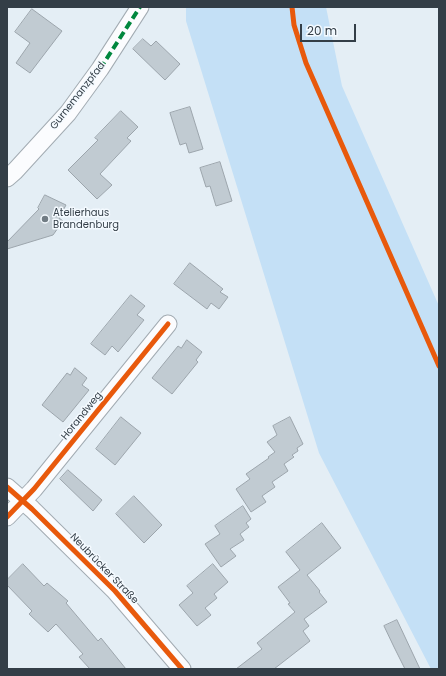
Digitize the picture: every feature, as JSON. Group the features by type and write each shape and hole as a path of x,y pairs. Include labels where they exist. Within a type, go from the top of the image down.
{"street":[{"name":"Gurnemanzpfad","path":"7,178 25,161 68,113 100,69 140,7"},
{"name":"Horandweg","path":"7,517 34,489 168,324"},
{"name":"Neubrücker Straße","path":"7,487 23,500 115,591 182,669"}],"shaded area":[{"path":"186,7 326,7 342,86 439,306 439,669 431,669 319,453 186,21"}],"building":[{"path":"32,9 62,31 30,73 16,63 30,43 15,32"},
{"path":"143,39 151,46 156,41 180,64 165,80 133,49"},
{"path":"190,107 203,149 189,153 186,143 180,145 170,113"},
{"path":"121,111 138,127 127,138 131,141 100,174 112,185 97,199 68,170 98,140 95,138"},
{"path":"220,162 232,201 216,206 210,186 206,187 200,168"},
{"name":"Atelierhaus Brandenburg","path":"45,195 66,205 59,218 63,221 53,235 7,249 7,242 39,209 38,208"},
{"path":"190,263 223,289 220,292 228,297 219,309 211,303 207,309 174,284"},
{"path":"131,295 145,306 137,315 144,320 118,352 112,346 105,355 91,344"},
{"path":"187,340 202,352 196,360 198,362 172,394 152,378 178,346 181,348"},
{"path":"75,368 87,378 82,385 89,390 63,422 42,405 67,373 70,375"},
{"path":"121,417 141,433 115,465 96,449"},
{"path":"290,417 303,444 297,448 298,451 292,455 294,457 284,464 288,471 272,482 275,487 262,496 266,502 251,512 236,489 250,479 246,474 275,452 267,442 277,435 273,426"},
{"path":"68,470 102,500 93,511 60,479"},
{"path":"134,496 162,525 144,543 116,514"},
{"path":"243,506 251,519 246,523 249,527 240,534 244,540 230,549 236,556 221,567 205,544 220,534 215,526"},
{"path":"322,523 341,548 307,575 327,602 304,619 309,626 303,631 310,641 274,669 236,669 262,649 257,643 295,612 288,604 290,603 278,587 300,570 286,552"},
{"path":"23,564 44,586 47,583 68,601 66,603 98,641 101,638 126,669 90,669 79,657 83,654 56,624 48,632 29,614 32,611 7,585 7,580"},
{"path":"213,564 228,582 214,594 217,598 205,608 211,615 197,626 179,605 193,593 187,586"},
{"path":"397,620 420,669 405,669 384,626"}],"marked path":[{"path":"100,69 140,7"}],"cycle path":[{"path":"292,7 294,25 306,63 439,366"},
{"path":"7,517 34,489 168,324"},
{"path":"7,487 32,509 115,591 182,669"}],"place":[{"name":"Atelierhaus Brandenburg","path":"45,219"}]}
